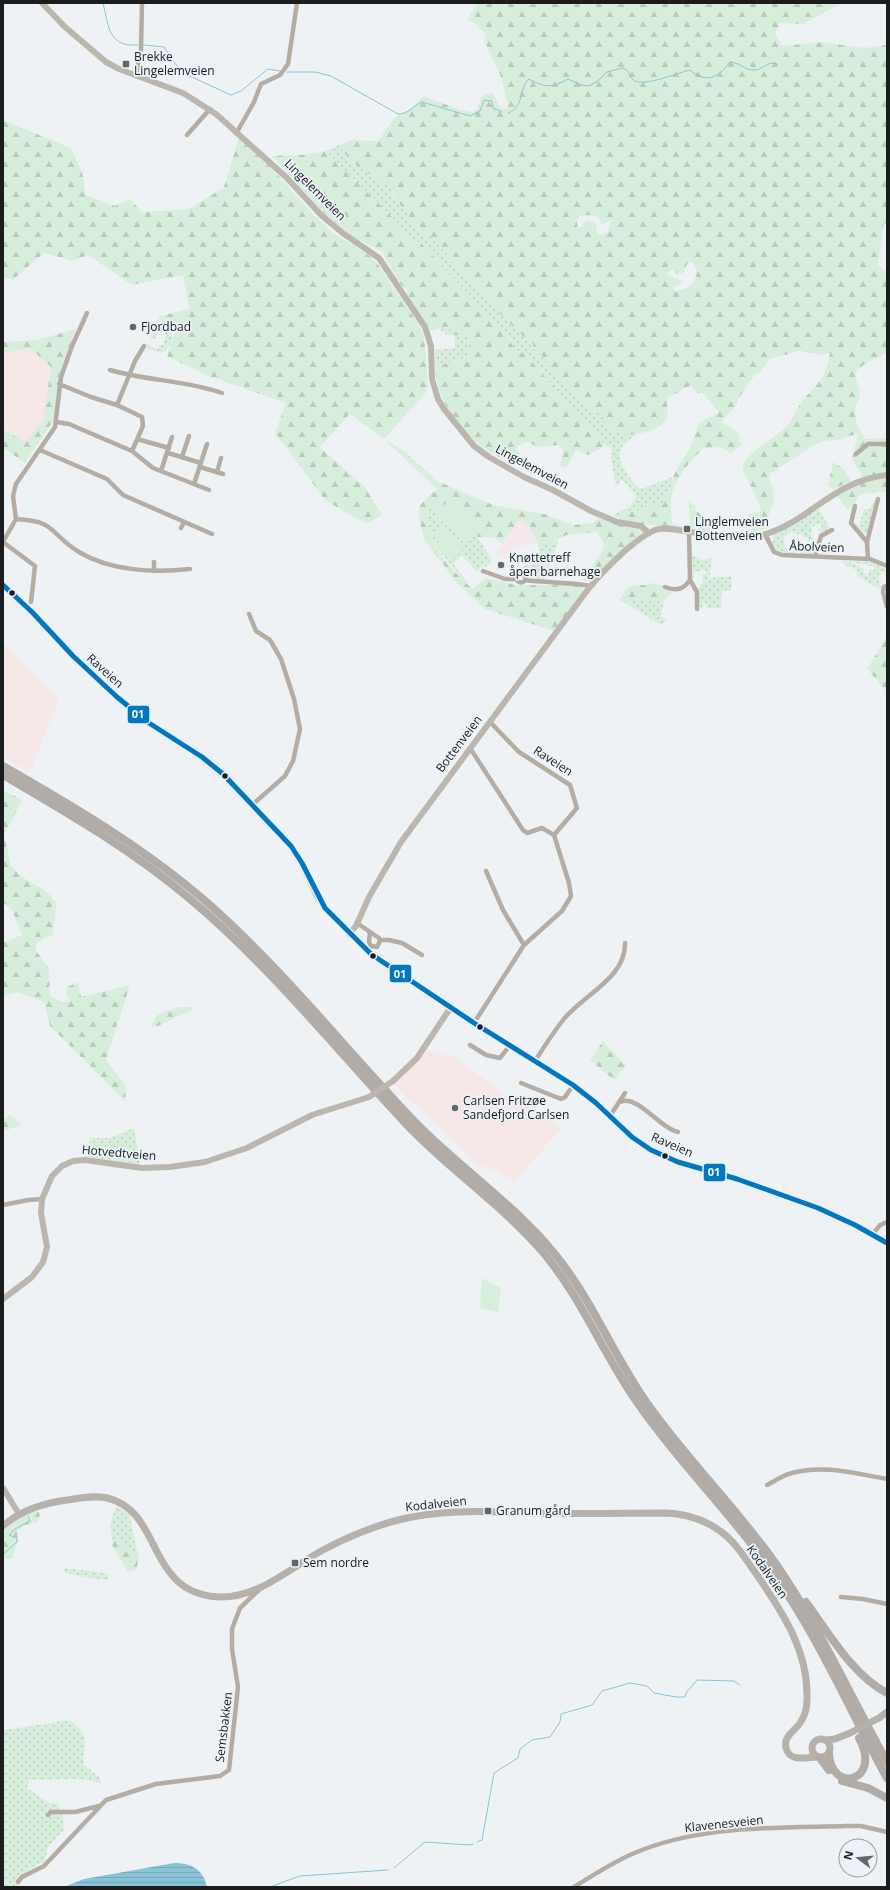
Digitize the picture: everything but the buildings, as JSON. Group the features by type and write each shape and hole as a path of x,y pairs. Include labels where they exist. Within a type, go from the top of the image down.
{"highway":[{"path":"3,766 76,808 127,841 167,869 212,907 272,966 438,1145 535,1232 554,1252 574,1279 625,1370 645,1401 777,1566 808,1615 887,1762"},
{"path":"3,775 123,848 162,876 207,913 256,961 427,1145 529,1237 548,1258 567,1284 618,1373 644,1412 670,1446 746,1536 784,1589 802,1619 887,1778"},
{"path":"777,1566 783,1569 852,1663 868,1680 887,1693"},
{"path":"784,1589 784,1595 862,1742 866,1753 866,1762 860,1774 845,1778 838,1775 832,1768 829,1751"},
{"path":"819,1758 837,1779 868,1788 887,1798"}],"main road":[{"name":"Lingelemveien","path":"42,3 65,27 100,58 112,65 136,75 183,92 210,109 286,177 322,216 382,261 422,321 427,333 432,352 433,384 438,399 446,413 474,446 517,474 553,490 590,511 617,522 642,526 650,533"},
{"path":"650,533 664,529 730,538 767,533 792,522 847,486 863,480 887,475"},
{"name":"Bottenveien","path":"349,934 357,923 369,897 394,851 591,586 612,563 650,533"},
{"name":"Raveien","path":"4,587 32,612 73,656 112,692 149,723 212,764 296,852 322,903 349,934 379,960 474,1023 573,1085 637,1141 660,1155 798,1200 840,1217 887,1243"},
{"name":"Hotvedtveien","path":"3,1299 32,1277 39,1270 45,1258 46,1241 41,1218 42,1199 52,1176 57,1169 68,1162 90,1160 142,1168 191,1165 224,1157 247,1148 312,1115 369,1098 393,1081 417,1058 451,1007"},
{"path":"3,1488 19,1514"},
{"name":"Kodalveien","path":"3,1526 19,1514 37,1507 65,1500 92,1497 113,1500 125,1506 136,1515 144,1526 164,1565 175,1578 188,1588 206,1595 225,1597 245,1593 263,1586 323,1550 359,1532 379,1525 422,1514 485,1511 666,1513 692,1517 716,1528 736,1546 779,1608 796,1640 805,1669 806,1706 801,1721 785,1743 788,1752 797,1758"},
{"path":"797,1758 810,1751 816,1740 835,1739 850,1733 887,1713"},
{"path":"797,1758 825,1757 829,1751 850,1733"},
{"path":"826,1740 829,1751"},
{"path":"812,1746 813,1753 819,1758"}],"street":[{"path":"136,75 141,49 142,3"},
{"path":"237,132 254,102 261,84 280,75 288,64 297,3"},
{"path":"187,135 210,109"},
{"path":"31,602 35,566 3,542 16,519 13,496 14,489 19,478 40,450 57,422 60,384 72,346 87,313"},
{"path":"117,405 134,361 144,346"},
{"path":"110,370 129,376 186,383 222,393"},
{"path":"60,384 91,397 117,405 142,417 142,426 132,451"},
{"path":"57,422 69,424 132,451 149,466 209,490"},
{"path":"182,457 189,436"},
{"path":"161,471 172,437"},
{"path":"137,439 168,450 223,474"},
{"path":"194,484 207,444"},
{"path":"856,454 868,444 887,444"},
{"path":"40,450 107,479 123,495 212,534"},
{"path":"216,472 221,458"},
{"path":"868,559 867,542 878,499"},
{"name":"Åbolveien","path":"855,506 851,523 867,542"},
{"path":"16,519 35,521 48,525 73,548 89,557 114,565 154,571 190,569"},
{"path":"181,528 184,522"},
{"path":"815,556 821,536 832,530"},
{"path":"689,532 690,580 697,592 697,609"},
{"name":"Åbolveien","path":"767,533 774,552 782,555 868,559 887,566"},
{"path":"154,562 154,571"},
{"path":"483,570 505,579 516,579 521,583 525,580 551,583 578,583 591,586"},
{"path":"665,587 678,590 686,586 690,580"},
{"path":"887,586 884,587 883,592 887,607"},
{"path":"249,614 256,631 270,640 281,659 294,699 300,729 293,761 285,776 252,805"},
{"name":"Raveien","path":"490,722 519,752 570,785 577,808 554,835"},
{"path":"470,748 523,830 530,833 542,828 554,835 570,883 571,896 562,911 524,945 474,1023"},
{"path":"486,871 503,910 524,945"},
{"path":"357,923 380,940 389,940 402,943 422,954"},
{"path":"370,932 368,942 371,946 377,947 380,940"},
{"path":"535,1060 564,1020 620,965 624,959 625,943"},
{"path":"470,1045 486,1055 500,1058 510,1045"},
{"path":"521,1083 561,1099 565,1097 573,1085"},
{"path":"610,1116 625,1093"},
{"path":"620,1102 624,1100 631,1100 665,1125 678,1132"},
{"path":"3,1204 42,1199"},
{"path":"873,1234 880,1225 887,1222"},
{"path":"767,1485 791,1473 807,1470 826,1470 887,1479"},
{"name":"Semsbakken","path":"18,1882 22,1877 44,1866 106,1800 156,1784 220,1776 229,1770 238,1687 232,1649 232,1629 240,1608 261,1590 263,1586"},
{"path":"841,1597 863,1599 887,1604"},
{"name":"Semsbakken","path":"48,1815 51,1812 76,1812 99,1806"},
{"name":"Klavenesveien","path":"574,1887 632,1854 673,1840 699,1835 745,1830 855,1826 887,1832"}],"shaded area":[{"path":"30,348 51,367 43,421 24,443 3,429 3,353"},
{"path":"518,521 524,522 531,526 538,542 511,549 512,553 501,559 495,554"},
{"path":"3,642 59,699 30,772 3,757"},
{"path":"426,1050 454,1057 507,1096 513,1095 561,1129 515,1181 484,1165 482,1168 394,1085"}],"green space":[{"path":"477,3 842,3 803,24 780,23 775,33 782,46 822,42 864,48 887,45 887,224 884,223 878,265 887,273 887,354 866,363 857,371 855,376 860,389 860,394 856,404 855,415 857,424 865,439 887,438 887,475 882,476 887,478 887,491 861,494 848,511 835,493 861,480 861,474 852,459 858,433 842,439 819,442 770,474 774,496 764,527 760,506 742,467 756,449 789,424 798,407 822,378 830,353 823,355 800,351 769,359 761,371 754,376 738,399 737,405 721,422 738,432 741,445 731,453 720,447 702,449 681,474 673,492 671,512 673,524 683,526 681,529 620,521 617,518 620,514 640,510 648,504 661,504 669,493 672,493 673,491 670,488 673,478 690,448 699,424 719,413 704,394 698,393 690,386 669,397 667,402 667,418 659,427 637,434 623,434 617,433 607,427 603,417 593,411 547,363 544,357 536,353 532,342 524,337 504,318 431,237 424,234 408,216 408,212 395,201 392,188 356,165 339,145 351,140 378,141 395,117 412,108 423,96 461,110 472,112 478,108 484,95 493,93 500,107 502,109 506,108 508,106 502,81 486,44 485,33 472,21 467,21","holes":["593,215 598,217 602,225 610,220 611,222 608,232 602,235 598,234 596,223 588,220 583,223 583,227 578,228 577,222 580,216","692,261 697,272 694,281 688,288 675,291 673,287 682,283 682,281 668,275 667,272 673,270 677,274 683,273 688,262"]},
{"path":"3,120 71,148 82,172 86,195 115,206 130,199 142,212 189,209 224,187 239,137 266,162 315,216 332,232 369,255 377,263 418,323 424,336 428,385 425,394 384,439 350,414 320,447 364,486 382,515 367,524 326,501 275,433 286,403 206,375 167,356 175,332 157,317 189,309 183,275 132,285 88,255 73,261 44,253 14,279 3,278"},
{"path":"339,145 356,165 392,188 393,197 400,207 408,212 408,216 424,234 431,237 504,318 524,337 532,342 536,353 544,357 547,363 593,411 602,414 624,434 637,434 627,442 620,452 623,467 633,482 641,489 672,477 672,493 669,494 661,504 648,504 640,510 621,514 617,518 613,515 630,506 637,496 622,480 616,486 610,453 612,448 604,444 524,353 515,348 510,338 416,242 409,241 400,230 397,222 326,151"},
{"path":"326,151 397,222 400,230 409,241 420,242 505,332 515,348 524,353 604,444 602,448 588,455 576,450 568,465 564,468 560,466 563,451 559,445 538,447 527,442 517,446 520,454 518,456 507,457 505,461 481,446 462,428 443,400 436,378 435,367 467,357 469,347 468,336 455,335 449,328 437,326 429,328 408,296 407,289 401,285 381,251 354,237 326,216 272,156 302,155"},
{"path":"154,324 164,327 172,333 172,340 169,346 162,353 148,349 147,346 147,344 157,349 160,345 163,345 166,332 159,330 156,338 150,339"},
{"path":"437,326 449,328 460,336 468,336 469,347 467,357 435,367 435,350 455,348 454,336 446,334 440,329 430,330 429,328"},
{"path":"76,329 59,375 54,420 25,463 3,448 3,429 24,442 43,421 51,367 30,348 3,353 3,342 36,340"},
{"path":"384,439 404,451 437,481 493,505 544,514 573,525 592,523 599,518 639,525 649,533 601,574 586,581 582,580 602,552 604,544 597,532 566,535 553,542 540,544 529,526 518,521 502,543 494,538 477,537 484,524 454,498 438,509 430,505 427,518 429,530 433,540 450,567 473,589 486,578 517,585 576,585 582,588 583,594 554,631 485,609 457,583 424,539 419,519 420,505 437,489"},
{"path":"833,462 844,469 851,481 834,489 828,486"},
{"path":"454,498 484,524 467,544 436,515 438,509"},
{"path":"689,501 696,507 695,510 714,523 711,533 690,527"},
{"path":"873,502 875,502 867,533 865,534 857,526 859,525 864,509 870,509"},
{"path":"430,505 438,509 436,516 467,544 484,524 477,537 492,560 486,567 483,565 477,572 462,555 453,564 468,583 466,584 434,544 426,519"},
{"path":"815,508 817,511 819,509 830,529 821,534 818,529 822,527 820,523 811,527 813,532 810,533 816,542 813,555 802,555 800,548 807,547 807,549 812,549 811,541 808,542 807,538 802,537 802,534 795,534 792,532 784,537 785,548 787,548 787,551 795,550 795,554 777,552 772,544 774,534"},
{"path":"761,511 766,529 752,532 748,514"},
{"path":"441,525 465,545 464,548 451,561 440,547 434,533"},
{"path":"557,540 558,543 544,580 532,577 522,569 524,566 539,562 546,565 540,557 538,542 540,544"},
{"path":"691,554 702,560 712,558 709,578 731,576 731,590 722,591 721,608 706,608 706,603 703,603 702,608 699,607 699,584 703,583 702,575 706,573 705,570 693,572 694,578 691,577"},
{"path":"841,560 856,564 864,569 863,573 868,574 870,569 874,571 875,567 848,561 872,562 887,570 887,573 882,571 879,578 882,588 880,589 857,576 857,570 846,566"},
{"path":"650,583 660,585 673,594 664,601 657,600 652,603 644,598 634,599 630,606 619,600 630,586 647,585"},
{"path":"643,598 664,601 661,616 667,620 661,625 630,606 634,599"},
{"path":"887,636 887,692 867,669"},
{"path":"3,790 22,800 4,835 11,866 22,877 47,892 57,903 53,935 37,942 35,949 49,969 50,996 62,1002 69,1001 65,988 78,982 81,997 130,985 106,1060 126,1086 125,1101 50,1026 44,1002 17,992 3,997 3,943 22,935 11,908 3,902"},
{"path":"179,1007 193,1007 192,1010 158,1026 151,1027 158,1015 165,1011"},
{"path":"603,1041 626,1066 614,1080 590,1060"},
{"path":"10,1115 22,1125 3,1131 3,1119"},
{"path":"134,1129 140,1162 138,1165 82,1156 80,1153 91,1138 111,1138 128,1130"},
{"path":"482,1278 501,1288 498,1312 480,1308"},
{"path":"116,1506 129,1513 139,1559 127,1546 116,1539 112,1541 110,1525"},
{"path":"32,1512 39,1512 40,1515 37,1523 24,1525 17,1532 18,1539 12,1559 3,1559 3,1531 22,1516"},
{"path":"116,1539 127,1546 139,1559 136,1570 128,1572 112,1545 112,1541"},
{"path":"65,1568 106,1573 109,1576 107,1580 83,1577 63,1572"},
{"path":"70,1720 82,1732 84,1737 84,1765 99,1777 102,1784 93,1781 75,1779 30,1780 27,1788 49,1803 58,1804 63,1817 64,1830 48,1847 45,1861 31,1868 19,1878 15,1887 3,1887 3,1730"}],"water":[{"path":"174,1863 186,1864 195,1868 203,1876 207,1887 64,1887 84,1879"}],"waterway":[{"path":"103,3 109,27 115,39 128,45 138,45"},
{"path":"144,45 164,47 181,72 231,95 241,91 268,69 280,71"},
{"path":"508,113 517,106 524,86 529,79 548,86 568,79 581,85 589,86 598,81 607,72 623,68 628,71 633,80 647,82 690,70 701,77 712,77 721,72 730,62 753,70 759,69 770,63 777,64"},
{"path":"287,72 315,72 331,76 398,114 402,114 422,102 470,116 480,111 484,100 492,101 493,108 502,112"},
{"path":"3,1554 17,1542 17,1538 9,1535 15,1529 30,1521 28,1516"},
{"path":"477,1842 482,1840 494,1773 518,1758 520,1749 532,1740 550,1737 560,1722 561,1714 592,1705 602,1691 630,1683 647,1686 654,1693 676,1697 685,1697 686,1693 697,1680 734,1681 740,1685"},
{"path":"394,1868 425,1842 473,1844"},
{"path":"270,1887 300,1876 388,1870"}],"transit line":[{"name":"01","path":"3,585 32,612 73,656 117,697 149,723 202,757 223,774 291,846 302,863 325,908 371,954 474,1023 573,1085 596,1103 632,1137 651,1150 678,1162 737,1179 818,1208 855,1225 887,1243"}],"place":[{"name":"Brekke Lingelemveien","path":"126,64"},
{"name":"Fjordbad","path":"133,327"},
{"name":"Linglemveien Bottenveien","path":"687,529"},
{"name":"Knøttetreff åpen barnehage","path":"501,565"},
{"name":"Carlsen Fritzøe Sandefjord Carlsen","path":"455,1108"},
{"name":"Granum gård","path":"488,1511"},
{"name":"Sem nordre","path":"295,1563"}]}
